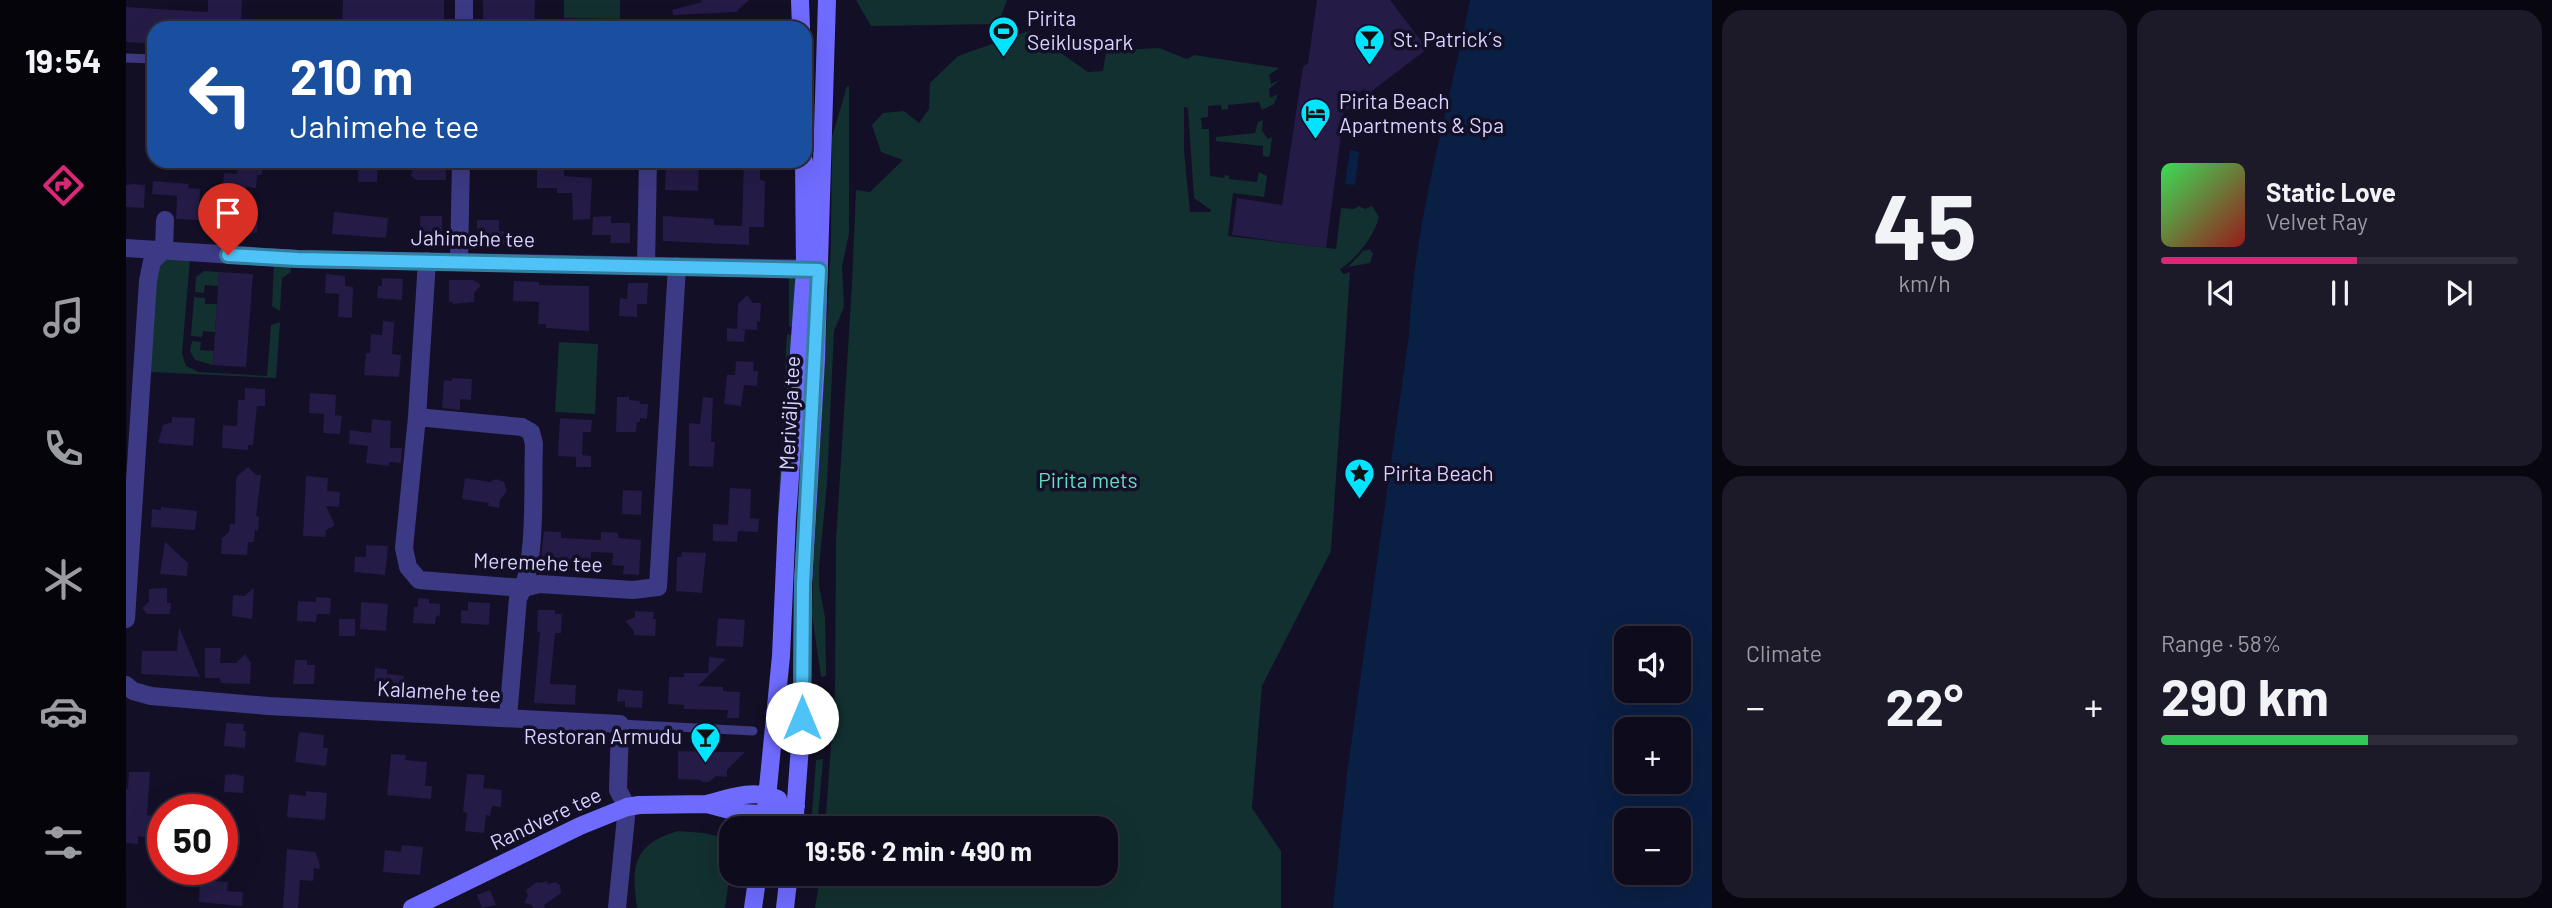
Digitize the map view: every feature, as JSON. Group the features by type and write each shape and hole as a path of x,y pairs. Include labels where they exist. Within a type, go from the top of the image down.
{"main road":[{"path":"800,0 801,21"},
{"name":"Merivälja tee","path":"795,816 802,718 812,269 827,0"},
{"name":"Merivälja tee","path":"766,816 780,656 787,518 812,269 805,168"},
{"name":"Randvere tee","path":"412,908 580,826 626,807 707,804 741,794 768,795"},
{"path":"768,795 796,806"},
{"name":"Randvere tee","path":"707,804 750,816"},
{"path":"775,816 796,806"},
{"path":"752,908 756,886"},
{"path":"785,908 788,886"}],"street":[{"path":"464,0 464,21"},
{"path":"459,261 461,168"},
{"path":"646,265 648,168"},
{"path":"126,619 148,281 152,261 164,250 165,220"},
{"name":"Jahimehe tee","path":"126,248 298,259 812,269"},
{"name":"Meremehe tee","path":"427,261 417,417 404,548 408,567 419,580 524,588 539,584 633,590 658,587 677,265"},
{"path":"417,417 522,427 531,432 534,444 530,554 524,588 519,598 508,718"},
{"name":"Kalamehe tee","path":"126,685 133,691 150,696 268,706 620,724"},
{"path":"617,908 626,807 618,790 620,724"}],"lane":[{"path":"126,58 147,59"},
{"name":"Kalamehe tee","path":"620,724 753,732"}],"green space":[{"path":"564,0 620,0 620,19 564,18"},
{"path":"856,0 1007,0 998,24 871,26"},
{"name":"Pirita mets","path":"1029,31 1088,72 1103,71 1106,51 1159,48 1187,59 1194,55 1279,68 1269,75 1271,84 1280,80 1269,89 1270,98 1278,94 1274,104 1262,110 1259,102 1228,105 1228,109 1222,110 1221,105 1208,106 1208,117 1201,118 1202,129 1209,129 1210,176 1224,178 1225,175 1229,176 1229,179 1257,182 1259,172 1267,176 1264,197 1233,193 1228,236 1336,249 1341,208 1354,209 1359,206 1365,209 1372,206 1379,217 1364,246 1340,269 1343,274 1350,272 1331,551 1262,686 1252,808 1281,851 1281,908 815,908 819,886 1118,886 1118,816 826,816 835,691 836,540 856,190 870,192 903,160 881,152 872,125 883,113 904,111 919,123 929,109 930,83 958,56","holes":["1184,107 1188,108 1194,198 1211,210 1210,212 1190,212 1184,151"]},
{"path":"847,86 849,233 842,267 844,307 834,331 827,483 819,568 819,586 825,617 826,669 826,676 821,677 812,615 831,246 832,137"},
{"path":"1263,120 1262,131 1268,139 1272,137 1268,157 1263,156 1263,146 1216,141 1216,137 1255,133 1258,122"},
{"path":"1370,249 1373,254 1370,263 1348,267 1363,251"},
{"path":"162,259 190,259 182,353 186,366 199,372 267,376 271,325 280,322 276,378 151,372 151,285"},
{"path":"274,265 290,266 291,272 282,278 280,311 272,306"},
{"path":"204,271 219,272 218,286 205,285 204,293 195,292 196,277"},
{"path":"789,276 793,276 796,282 793,327 789,326"},
{"path":"194,297 205,298 205,304 217,304 215,332 203,331 202,337 191,336"},
{"path":"787,334 792,335 789,388 784,387"},
{"path":"192,341 201,342 200,350 214,351 213,365 195,360 190,351"},
{"path":"559,342 598,344 595,414 555,412"},
{"path":"786,398 789,399 783,511 778,510"},
{"path":"823,759 818,816 812,816 816,760"},
{"path":"678,831 719,837 719,886 728,886 725,908 637,908 635,869 638,859 644,850 663,836"}],"water":[{"path":"1470,0 1712,0 1712,908 1333,908 1347,774 1409,335 1412,292 1433,167"},
{"path":"1350,150 1359,152 1355,185 1345,184"}],"building":[{"path":"208,0 242,0 241,20 147,21 147,44 126,42 126,7 208,12"},
{"path":"343,0 444,0 444,21 342,21"},
{"path":"483,0 535,0 534,21 483,21"},
{"path":"701,0 749,0 736,12 673,15 672,10 702,2"},
{"path":"1317,0 1390,0 1427,49 1368,94 1364,89 1347,101 1351,107 1344,112 1326,248 1232,235 1237,198 1282,205 1303,67 1308,63"},
{"path":"237,168 262,168 262,175 257,175 256,188 246,187 245,209 258,210 257,233 241,232 241,227 229,227 229,215 233,215 235,186 223,185 224,173 237,174"},
{"path":"359,168 378,168 377,182 358,182"},
{"path":"413,168 446,168 446,180 416,180 411,176"},
{"path":"537,168 564,168 564,176 592,178 590,219 573,220 572,193 557,193 557,188 537,188"},
{"path":"666,168 699,168 698,191 665,190"},
{"path":"744,168 760,168 760,180 765,181 764,227 749,227 749,245 663,241 663,216 714,219 714,225 742,226"},
{"path":"153,181 189,184 188,188 200,189 199,220 176,219 177,196 152,194"},
{"path":"126,185 145,185 144,208 126,207"},
{"path":"334,212 388,218 386,238 332,234"},
{"path":"420,216 442,216 442,238 421,238"},
{"path":"611,216 611,223 630,223 630,243 610,243 611,235 592,235 593,217"},
{"path":"477,220 499,220 499,231 512,232 512,244 498,244 498,240 477,240"},
{"path":"219,272 253,274 246,367 213,365"},
{"path":"326,274 345,276 345,286 353,287 352,318 338,317 339,294 325,293"},
{"path":"382,278 403,279 402,300 377,298"},
{"path":"449,280 473,280 481,285 474,293 474,302 449,302"},
{"path":"514,281 539,282 539,285 589,286 589,331 546,328 546,324 538,324 539,302 513,301"},
{"path":"628,283 648,283 647,304 637,304 637,317 619,316 620,298 627,299"},
{"path":"747,295 753,303 761,303 757,330 739,329 745,330 744,342 727,341 727,328 737,329 738,304"},
{"path":"383,321 394,322 392,354 401,355 399,377 364,375 366,353 370,353 371,334 382,335"},
{"path":"736,361 754,362 753,371 758,371 757,386 744,385 741,406 724,404 727,375 735,375"},
{"path":"452,378 472,379 471,400 460,399 460,410 442,408 444,380 452,381"},
{"path":"245,388 265,389 265,406 257,406 253,445 248,445 248,450 222,448 223,425 237,426 238,400 245,400"},
{"path":"310,393 336,395 335,415 342,416 340,434 323,433 324,414 309,413"},
{"path":"617,397 629,397 629,400 648,404 647,419 640,418 636,432 616,432"},
{"path":"703,397 713,398 713,467 689,466 689,423 700,424"},
{"path":"172,417 195,418 193,446 158,443 163,425 172,422"},
{"path":"560,418 592,420 591,432 583,432 582,455 591,456 591,467 576,467 576,457 558,456"},
{"path":"372,419 391,421 390,448 402,448 401,463 389,462 389,466 366,463 368,446 349,444 350,430 371,433"},
{"path":"248,467 256,475 261,475 256,516 259,517 258,531 255,530 254,542 248,542 247,555 221,554 222,538 229,532 230,524 235,524 237,476"},
{"path":"306,476 328,478 327,491 340,492 339,507 326,506 334,526 326,530 325,537 303,536"},
{"path":"465,478 490,482 496,479 504,482 507,491 500,500 499,508 488,506 489,503 462,499"},
{"path":"730,488 751,489 750,518 759,519 758,532 738,531 737,542 713,541 713,524 728,525"},
{"path":"623,490 642,491 641,515 622,514"},
{"path":"161,507 197,511 195,530 151,527 152,509 161,510"},
{"path":"544,531 561,532 561,538 601,540 601,532 618,533 618,538 641,540 639,575 623,574 624,566 612,565 613,553 591,552 591,564 554,562 554,557 541,557"},
{"path":"165,542 188,563 187,576 160,574"},
{"path":"366,545 388,546 385,575 354,572 355,557 366,557"},
{"path":"682,552 706,553 702,593 676,591 677,557 681,557"},
{"path":"167,588 167,603 171,603 170,614 147,614 142,608 149,602 149,589"},
{"path":"254,588 252,619 232,616 233,595 244,596"},
{"path":"316,597 331,598 330,614 317,614 316,622 297,621 298,601 316,602"},
{"path":"418,598 440,604 440,615 436,617 435,624 413,623 414,607 418,607"},
{"path":"361,602 388,604 386,631 360,629"},
{"path":"468,602 490,603 489,625 461,623 461,610 468,611"},
{"path":"538,610 555,610 555,614 562,614 561,633 555,633 550,684 576,685 575,705 534,703 540,632 537,632"},
{"path":"635,611 654,612 655,636 634,635 634,631 625,621 635,617"},
{"path":"718,618 745,620 743,647 716,646"},
{"path":"339,619 355,619 355,636 339,636"},
{"path":"179,627 200,677 141,674 142,651 177,651"},
{"path":"205,648 221,648 220,663 236,663 245,654 251,663 250,684 221,683 220,678 205,678"},
{"path":"709,657 726,659 698,686 723,687 723,691 740,692 739,718 727,718 728,710 684,709 684,705 668,704 669,677 684,677 684,673 708,673"},
{"path":"295,660 307,660 307,665 315,665 314,684 293,684"},
{"path":"375,668 387,669 387,674 404,676 403,691 385,690 386,682 374,681"},
{"path":"618,689 643,691 642,708 625,707 625,701 617,702"},
{"path":"226,723 244,724 245,748 224,746"},
{"path":"299,732 324,735 323,748 328,748 326,766 295,762"},
{"name":"Restoran Armudu","path":"678,751 745,752 727,770 727,777 716,776 709,782 703,782 678,779"},
{"path":"391,754 406,755 405,760 427,762 425,786 432,786 431,799 387,795"},
{"path":"129,772 150,772 147,837 138,836 138,844 126,843"},
{"path":"467,774 485,775 483,788 502,790 501,807 492,806 490,816 486,815 484,833 465,831 467,813 463,812"},
{"path":"225,775 244,776 243,793 224,792"},
{"path":"306,791 327,793 325,820 287,817 289,794 306,796"},
{"path":"402,845 423,847 420,875 383,872 385,850 401,852"},
{"path":"287,849 315,852 319,861 320,869 314,868 313,881 300,880 298,908 283,908"},
{"path":"547,881 548,884 556,882 560,885 561,893 544,905 545,908 533,908 532,905 524,903 528,896 526,890 537,882"},
{"path":"200,885 228,885 227,891 243,892 242,906 199,902"},
{"path":"490,890 496,905 482,908 477,895"}],"place":[{"name":"Pirita Seikluspark","path":"1004,58"},
{"name":"St. Patrick´s","path":"1370,67"},
{"name":"Pirita Beach Apartments & Spa","path":"1316,141"},
{"name":"Pirita Beach","path":"1360,501"},
{"name":"Restoran Armudu","path":"705,764"}],"route":[{"path":"228,255 298,259 819,270 803,584 802,718"}]}
